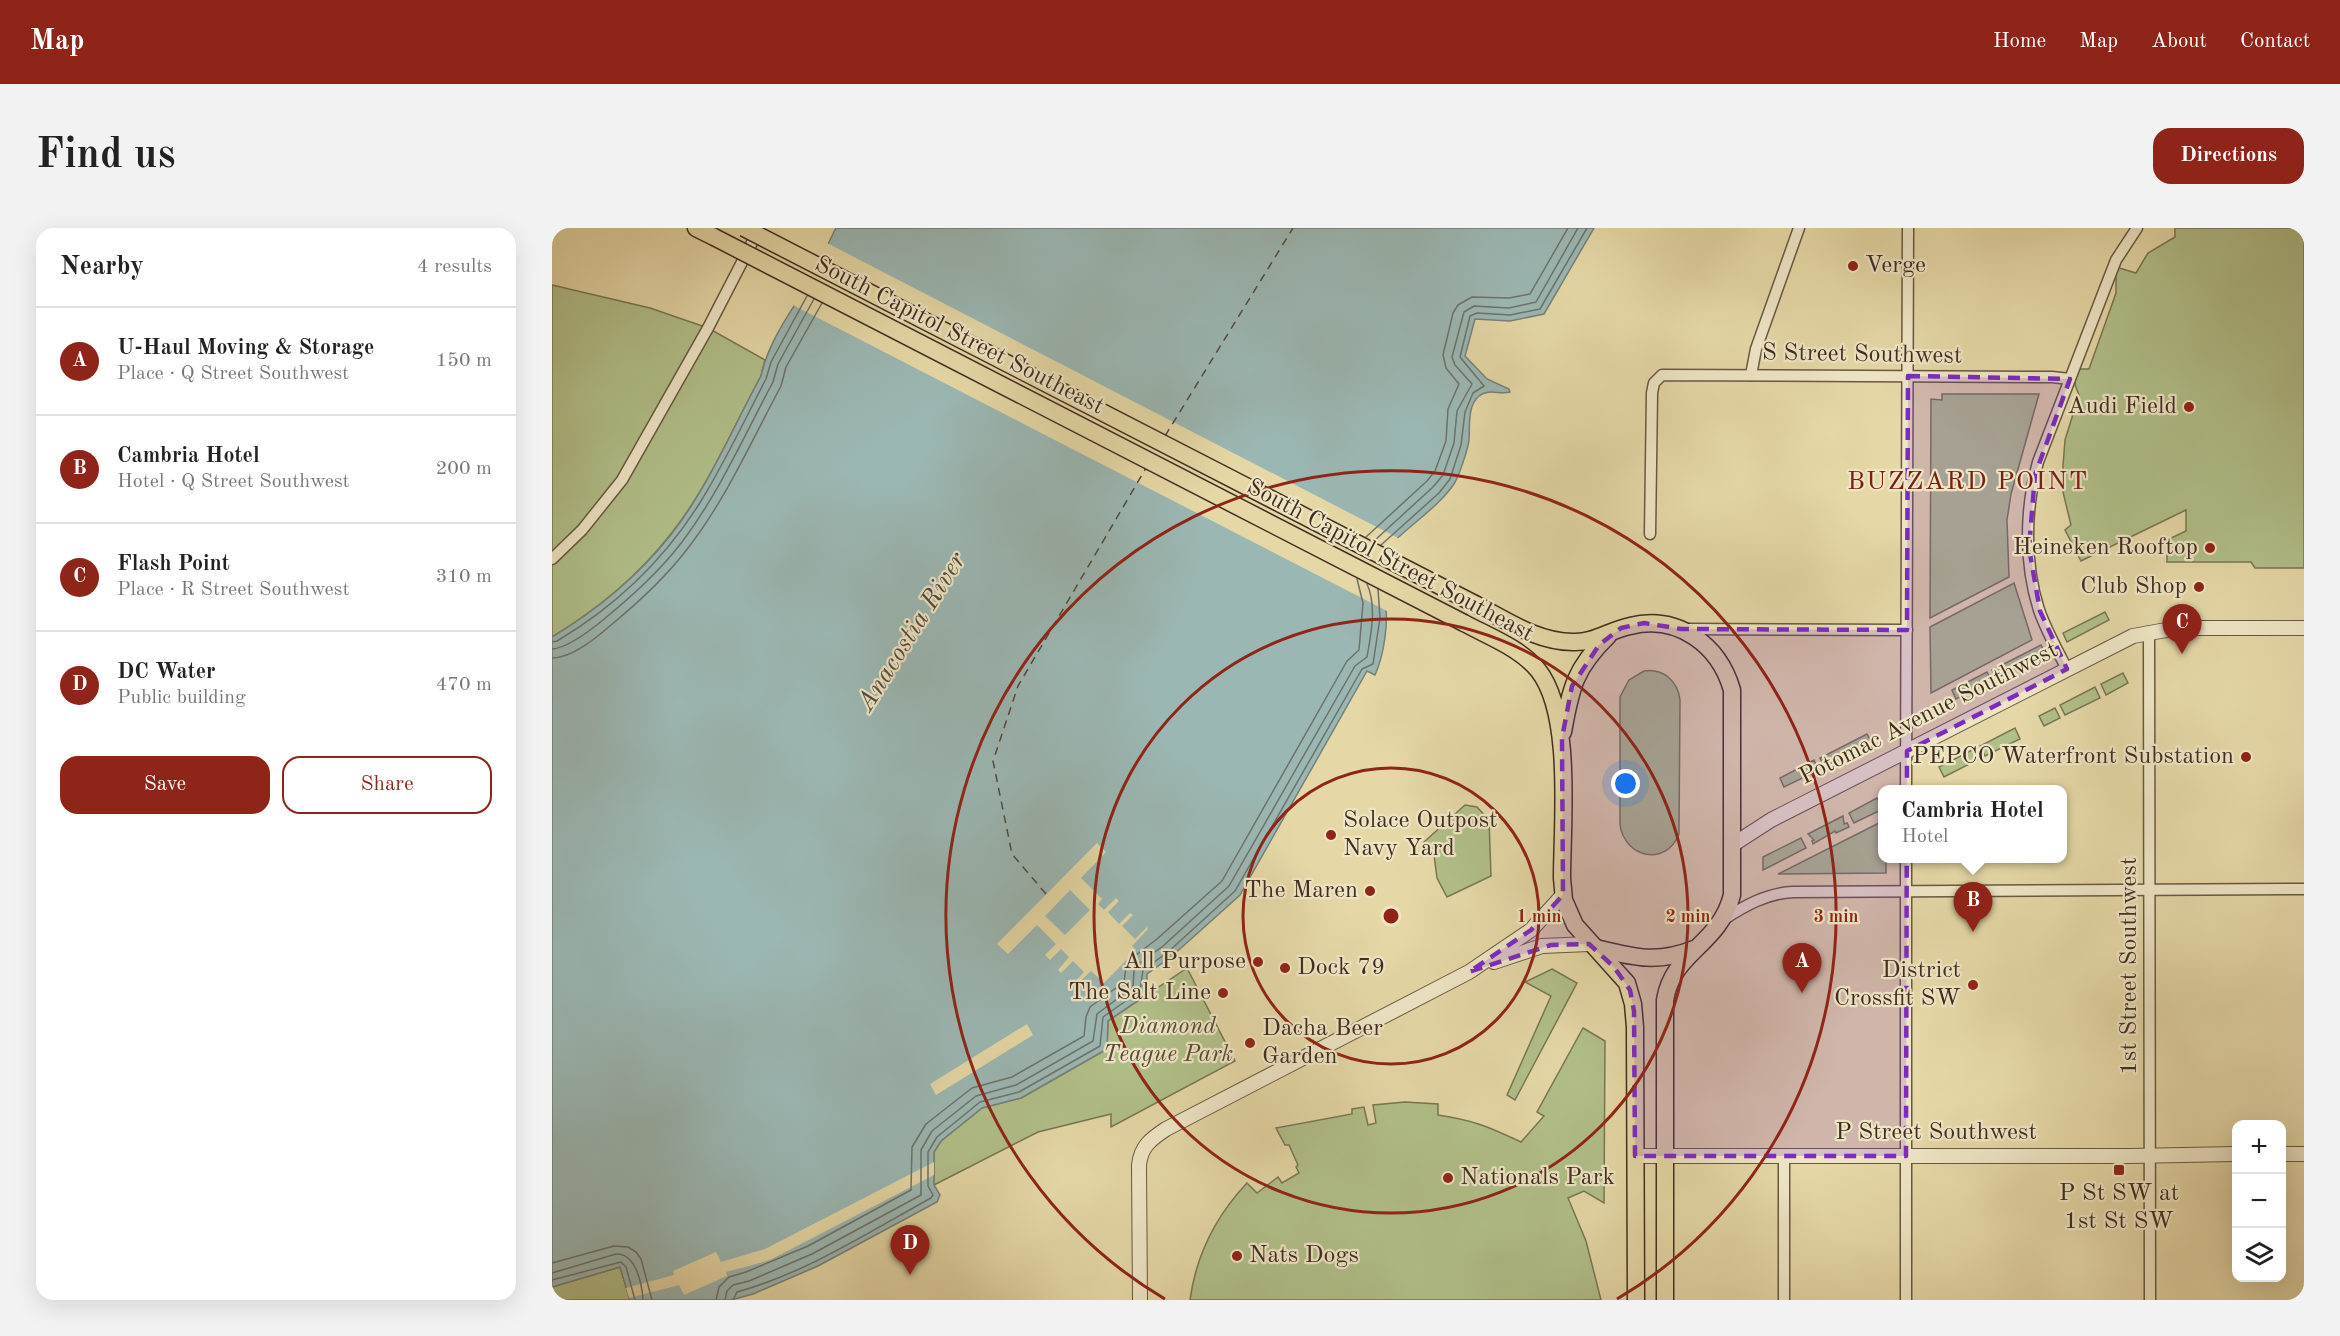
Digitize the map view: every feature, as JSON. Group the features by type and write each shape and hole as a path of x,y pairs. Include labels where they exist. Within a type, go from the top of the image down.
{"main road":[{"name":"South Capitol Street Southeast","path":"696,228 1517,651 1538,670 1551,692 1562,738 1563,895 1571,918 1592,946 1621,975 1630,990 1634,1004 1636,1300"},
{"path":"744,228 1530,633 1549,639 1582,642 1621,628 1644,624 1664,624 1682,629 1700,640 1714,653 1726,672 1732,690 1734,844 1732,895 1723,920 1712,935 1675,972 1665,1000 1665,1300"},
{"path":"1562,738 1570,693 1577,675 1589,656 1611,633"},
{"path":"1592,946 1650,959 1676,955 1700,946"}],"street":[{"path":"552,560 582,530 622,480 708,328 760,228"},
{"path":"1751,375 1754,355 1799,228"},
{"path":"1906,785 1908,228"},
{"path":"2067,669 2046,627 2037,602 2031,573 2029,542 2032,492 2037,467 2113,268 2137,228"},
{"name":"S Street Southwest","path":"1650,534 1652,393 1656,380 1662,375 2052,377 2070,379"},
{"name":"Potomac Avenue Southwest","path":"1734,844 1772,820 2127,639 2149,632 2177,628 2304,628"},
{"path":"1682,629 1907,630"},
{"name":"1st Street Southwest","path":"2149,632 2150,1300"},
{"path":"1906,863 1906,1300"},
{"path":"1723,920 1748,905 1786,892 2304,890"},
{"path":"1469,972 1532,930 1563,895"},
{"path":"1140,1300 1139,1165 1143,1147 1166,1129 1469,972 1513,954 1542,946 1592,946"},
{"name":"P Street Southwest","path":"1635,1156 2232,1154"},
{"path":"2286,1154 2304,1155"},
{"path":"1784,1156 1784,1300"}],"highlighted area":[{"path":"1908,376 2070,379 2035,475 2029,548 2040,611 2067,669 1907,751 1906,1156 1635,1156 1634,1011 1630,990 1614,967 1589,944 1551,945 1469,972 1531,930 1563,895 1562,738 1572,686 1599,645 1621,628 1644,623 1681,629 1907,630"}],"green space":[{"name":"Audi Field","path":"2175,228 2304,228 2304,568 2255,568 2251,562 2167,562 2167,540 2186,531 2186,510 2081,561 2065,530 2071,525 2063,492 2063,466 2065,440 2079,395 2075,385 2076,369 2089,369 2116,293 2116,267 2136,273 2148,253 2175,237"},
{"path":"552,285 650,308 708,328 765,360 761,376 719,458 684,517 644,565 616,592 585,616 552,637"},
{"path":"1942,394 2039,394 2011,494 2007,520 2009,577 1930,618 1931,399 1942,400"},
{"path":"2014,583 2032,640 1931,693 1930,627"},
{"path":"2105,612 2109,620 2067,642 2063,633"},
{"path":"2041,645 2045,653 1997,678 1992,670"},
{"path":"1644,671 1657,672 1668,677 1676,687 1680,700 1679,834 1665,851 1656,854 1637,851 1623,836 1620,825 1620,697 1629,680"},
{"path":"1987,672 1992,681 1956,699 1952,690"},
{"path":"2123,673 2128,683 2106,695 2101,684"},
{"path":"2095,687 2100,698 2065,715 2060,705"},
{"path":"2055,708 2060,718 2044,726 2039,716"},
{"path":"2015,728 2020,739 1985,756 1980,746"},
{"path":"1867,734 1872,743 1824,767 1820,758"},
{"path":"1974,749 1979,759 1944,777 1939,767"},
{"path":"1814,760 1819,770 1784,787 1780,778"},
{"path":"1877,798 1878,800 1878,811 1854,823 1849,813"},
{"path":"1465,805 1477,807 1489,820 1491,876 1447,897 1437,878 1434,855 1424,842"},
{"path":"1843,816 1844,824 1847,823 1849,827 1836,833 1835,831 1813,844 1814,840 1808,834"},
{"path":"1878,824 1878,863 1886,863 1886,873 1778,874"},
{"path":"1801,838 1806,848 1763,870 1763,857"},
{"name":"Diamond Teague Park","path":"1187,968 1235,1061 1111,1127 1111,1114 1038,1132 934,1185 934,1152 941,1141 982,1108 1021,1098 1107,1049 1108,1021"},
{"path":"1552,969 1577,983 1515,1100 1507,1095 1551,996 1525,982"},
{"name":"Nationals Park","path":"1583,1028 1605,1041 1604,1203 1584,1191 1568,1198 1586,1241 1601,1300 1190,1300 1197,1267 1209,1237 1226,1209 1247,1183 1257,1193 1278,1177 1282,1183 1299,1173 1289,1145 1285,1145 1276,1128 1352,1114 1352,1109 1364,1107 1368,1125 1376,1123 1373,1105 1405,1102 1438,1104 1438,1115 1481,1125 1521,1142 1544,1116 1537,1112"},
{"path":"620,1267 630,1300 552,1300 552,1287"}],"water":[{"name":"Anacostia River","path":"836,228 1594,228 1544,314 1510,321 1475,319 1465,356 1487,379 1509,389 1510,392 1487,392 1475,400 1469,423 1467,450 1454,484 1376,562 1384,595 1386,628 1375,675 1367,671 1240,895 1171,957 1147,974 1147,994 1108,1021 1107,1049 1021,1098 982,1108 941,1141 934,1152 934,1185 940,1195 937,1202 818,1266 753,1294 731,1300 630,1300 620,1267 552,1287 552,637 585,616 630,579 684,518 719,458 761,376 774,340 811,279"}],"pier":[{"path":"825,242 1400,539 1382,557 1380,563 1389,612 791,304 805,283"},
{"path":"1097,843 1106,852 1081,878 1102,899 1098,904 1104,910 1116,898 1119,901 1108,912 1119,924 1130,913 1133,915 1122,926 1135,939 1147,927 1148,929 1132,946 1136,950 1104,983 1091,971 1075,986 1073,984 1084,972 1073,961 1061,973 1058,970 1069,957 1061,949 1050,960 1045,955 1056,944 1037,925 1008,954 997,944","holes":["1070,890 1090,910 1065,935 1045,916"]},
{"path":"1027,1024 1033,1035 936,1095 930,1084"},
{"path":"934,1162 934,1175 770,1260 726,1272 727,1276 684,1295 679,1285 629,1298 626,1288 674,1275 673,1271 716,1252 721,1262 765,1249"}],"ferry route":[{"path":"1165,436 1293,228"},
{"path":"1046,894 1012,854 993,761 1018,686 1146,468"}],"place":[{"name":"Verge","path":"1853,266"},
{"name":"Audi Field","path":"2189,407"},
{"name":"Heineken Rooftop","path":"2210,548"},
{"name":"Club Shop","path":"2199,587"},
{"name":"Flash Point","path":"2182,654"},
{"name":"PEPCO Waterfront Substation","path":"2246,757"},
{"name":"Solace Outpost Navy Yard","path":"1331,835"},
{"name":"The Maren","path":"1370,891"},
{"name":"Cambria Hotel","path":"1973,932"},
{"name":"All Purpose","path":"1258,962"},
{"name":"Dock 79","path":"1285,968"},
{"name":"District Crossfit SW","path":"1973,985"},
{"name":"The Salt Line","path":"1223,993"},
{"name":"U-Haul Moving & Storage","path":"1802,993"},
{"name":"Dacha Beer Garden","path":"1250,1043"},
{"name":"P St SW at 1st St SW","path":"2119,1170"},
{"name":"Nationals Park","path":"1448,1178"},
{"name":"Nats Dogs","path":"1237,1256"},
{"name":"DC Water","path":"910,1275"}],"district":[{"name":"BUZZARD POINT","path":"1968,482"}]}
